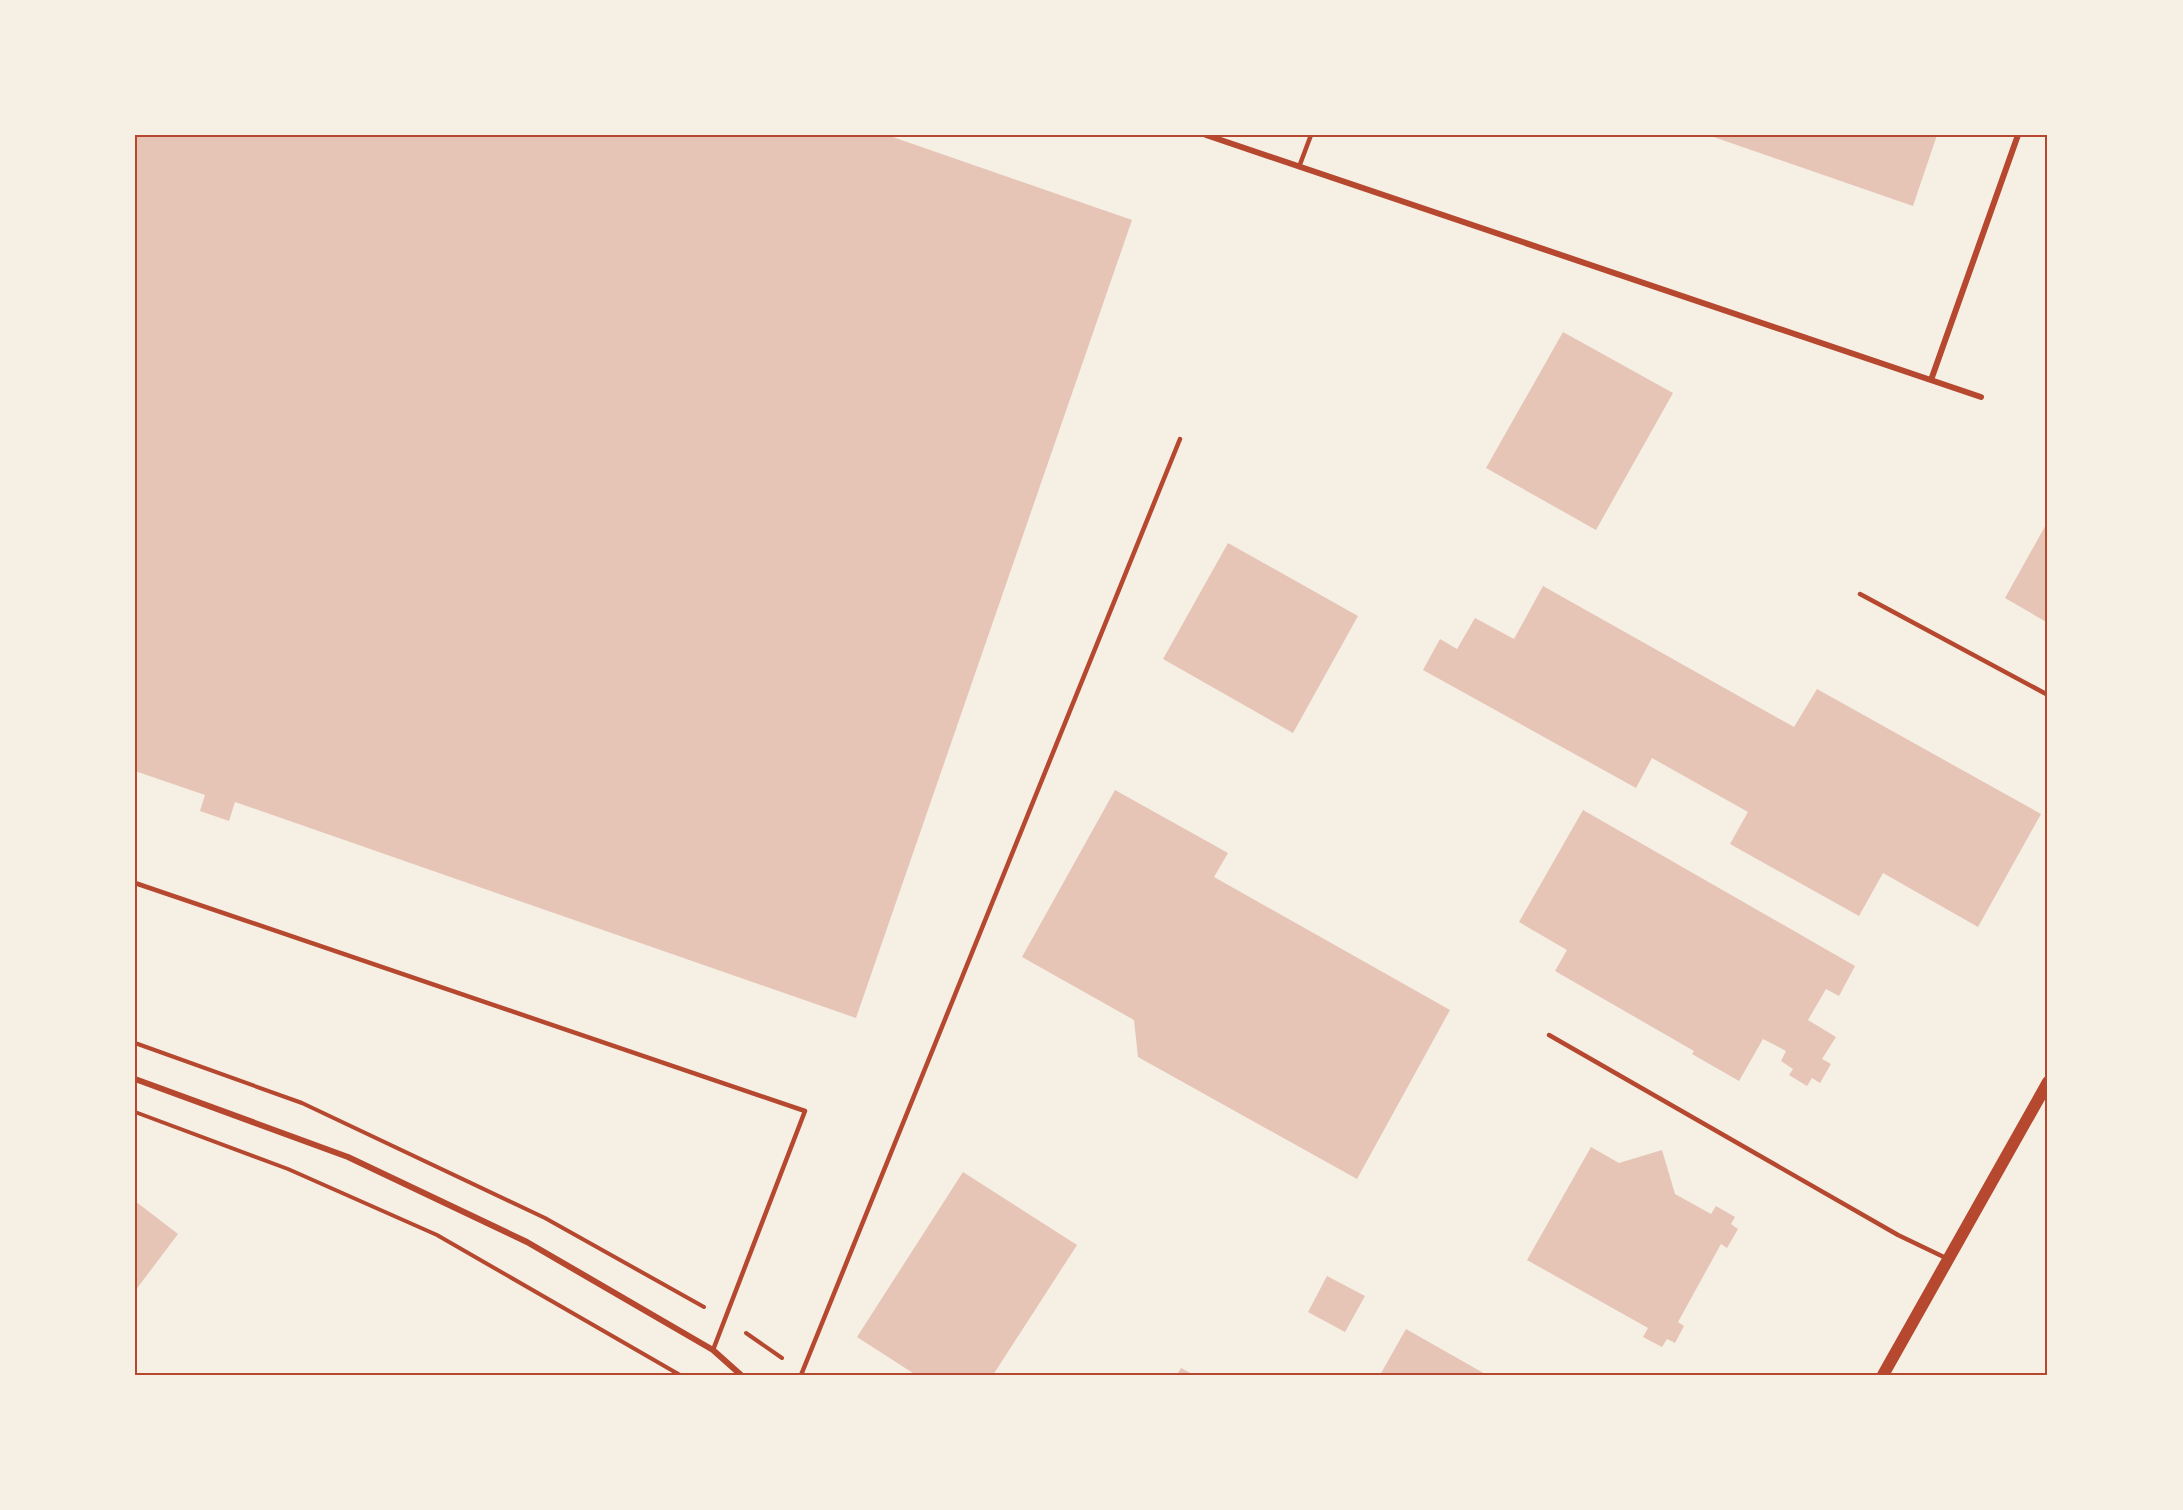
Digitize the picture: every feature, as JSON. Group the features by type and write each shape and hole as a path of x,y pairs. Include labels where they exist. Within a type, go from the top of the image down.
{"main road":[{"path":"1883,1375 2048,1082"}],"street":[{"path":"1206,135 1981,397"},
{"path":"1931,380 2018,135"},
{"path":"135,1079 348,1157 527,1242 713,1350 741,1375"}],"lane":[{"path":"1299,167 1311,135"},
{"path":"801,1375 1180,439"},
{"path":"1860,594 2048,695"},
{"path":"135,883 805,1111 713,1350"},
{"path":"1549,1035 1898,1234 1948,1259"}],"path":[{"path":"135,1112 288,1169 437,1235 681,1375"}],"building":[{"path":"135,135 887,135 1132,220 856,1018 235,802 229,821 200,811 205,795 135,771"},
{"path":"1708,135 1937,135 1913,206"},
{"path":"1563,332 1673,393 1596,530 1486,468"},
{"path":"2048,521 2048,623 2005,598"},
{"path":"1228,543 1358,616 1293,733 1163,659"},
{"path":"1543,586 1794,727 1817,689 2041,814 1978,927 1883,873 1859,916 1730,844 1748,812 1652,758 1636,788 1423,670 1440,639 1457,649 1475,618 1514,639"},
{"path":"1115,790 1228,853 1214,877 1450,1010 1357,1179 1138,1057 1134,1020 1022,957"},
{"path":"1583,810 1855,966 1839,996 1826,989 1808,1020 1836,1037 1822,1059 1831,1064 1820,1083 1812,1078 1807,1086 1789,1075 1793,1069 1781,1061 1786,1051 1763,1039 1739,1081 1692,1054 1694,1051 1555,971 1567,950 1519,922"},
{"path":"1591,1147 1619,1163 1662,1150 1675,1194 1711,1214 1716,1206 1735,1217 1731,1224 1738,1229 1727,1248 1721,1244 1678,1322 1684,1326 1675,1343 1667,1339 1662,1347 1643,1337 1648,1328 1527,1260"},
{"path":"963,1172 1077,1245 993,1375 916,1375 857,1337"},
{"path":"135,1201 178,1234 135,1291"},
{"path":"1327,1276 1365,1296 1345,1332 1308,1312"},
{"path":"1406,1329 1487,1375 1380,1375"},
{"path":"1181,1368 1194,1375 1177,1375"}]}
